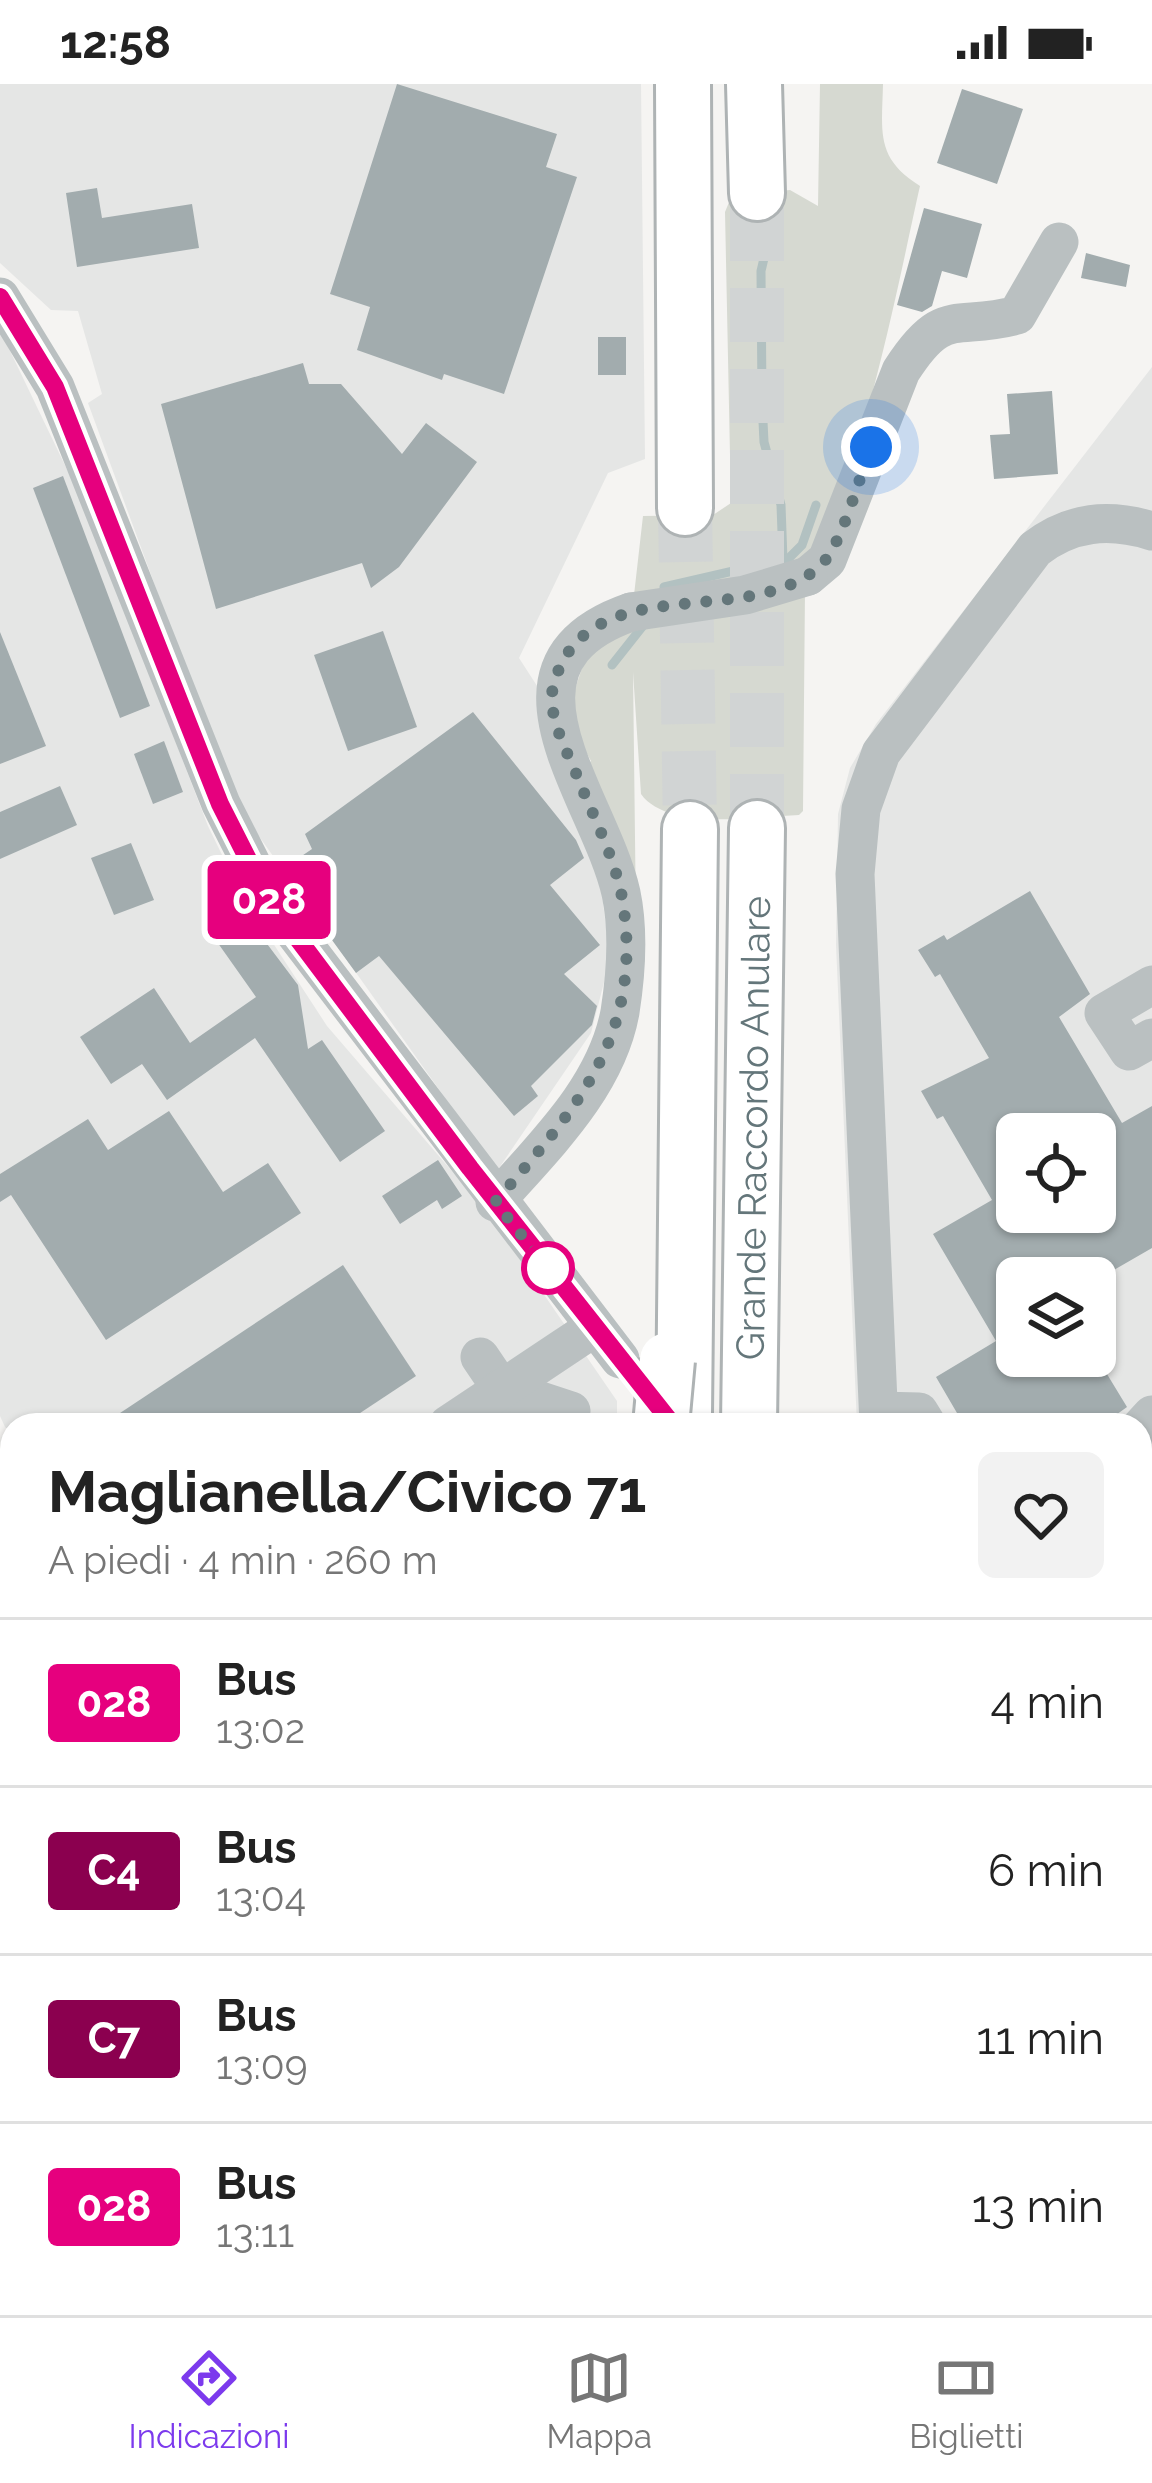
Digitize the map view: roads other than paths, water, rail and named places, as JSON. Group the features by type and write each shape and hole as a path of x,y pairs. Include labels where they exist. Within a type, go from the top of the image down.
{"highway":[{"path":"683,84 685,508"},
{"path":"754,84 758,193"},
{"name":"Grande Raccordo Anulare","path":"748,1413 758,828"},
{"name":"Grande Raccordo Anulare","path":"663,1390 685,1198 690,829"},
{"path":"751,1300 765,1413"}],"street":[{"path":"495,1202 592,1082 619,1017 626,942 621,895 556,725 552,688 573,648 631,612 745,595 808,576 827,560 901,371 917,346 949,323 1017,315 1059,242"},
{"path":"0,297 55,387 115,548 247,862 316,968 495,1202 596,1327 663,1390"},
{"path":"879,1413 855,874 861,809 872,771 895,730 1035,549 1065,530 1098,522 1152,531"},
{"path":"1152,985 1104,1013 1129,1051 1152,1037"},
{"path":"465,1413 596,1327"},
{"path":"498,1390 571,1411"}],"waterway":[{"path":"772,225 761,271 762,401 764,442 781,505 783,560"},
{"name":"Grande Raccordo Anulare","path":"664,587 789,558 802,545 816,505"},
{"path":"612,665 646,622"}],"tunnel":[{"path":"757,193 757,828"},
{"path":"685,508 690,829"}]}
